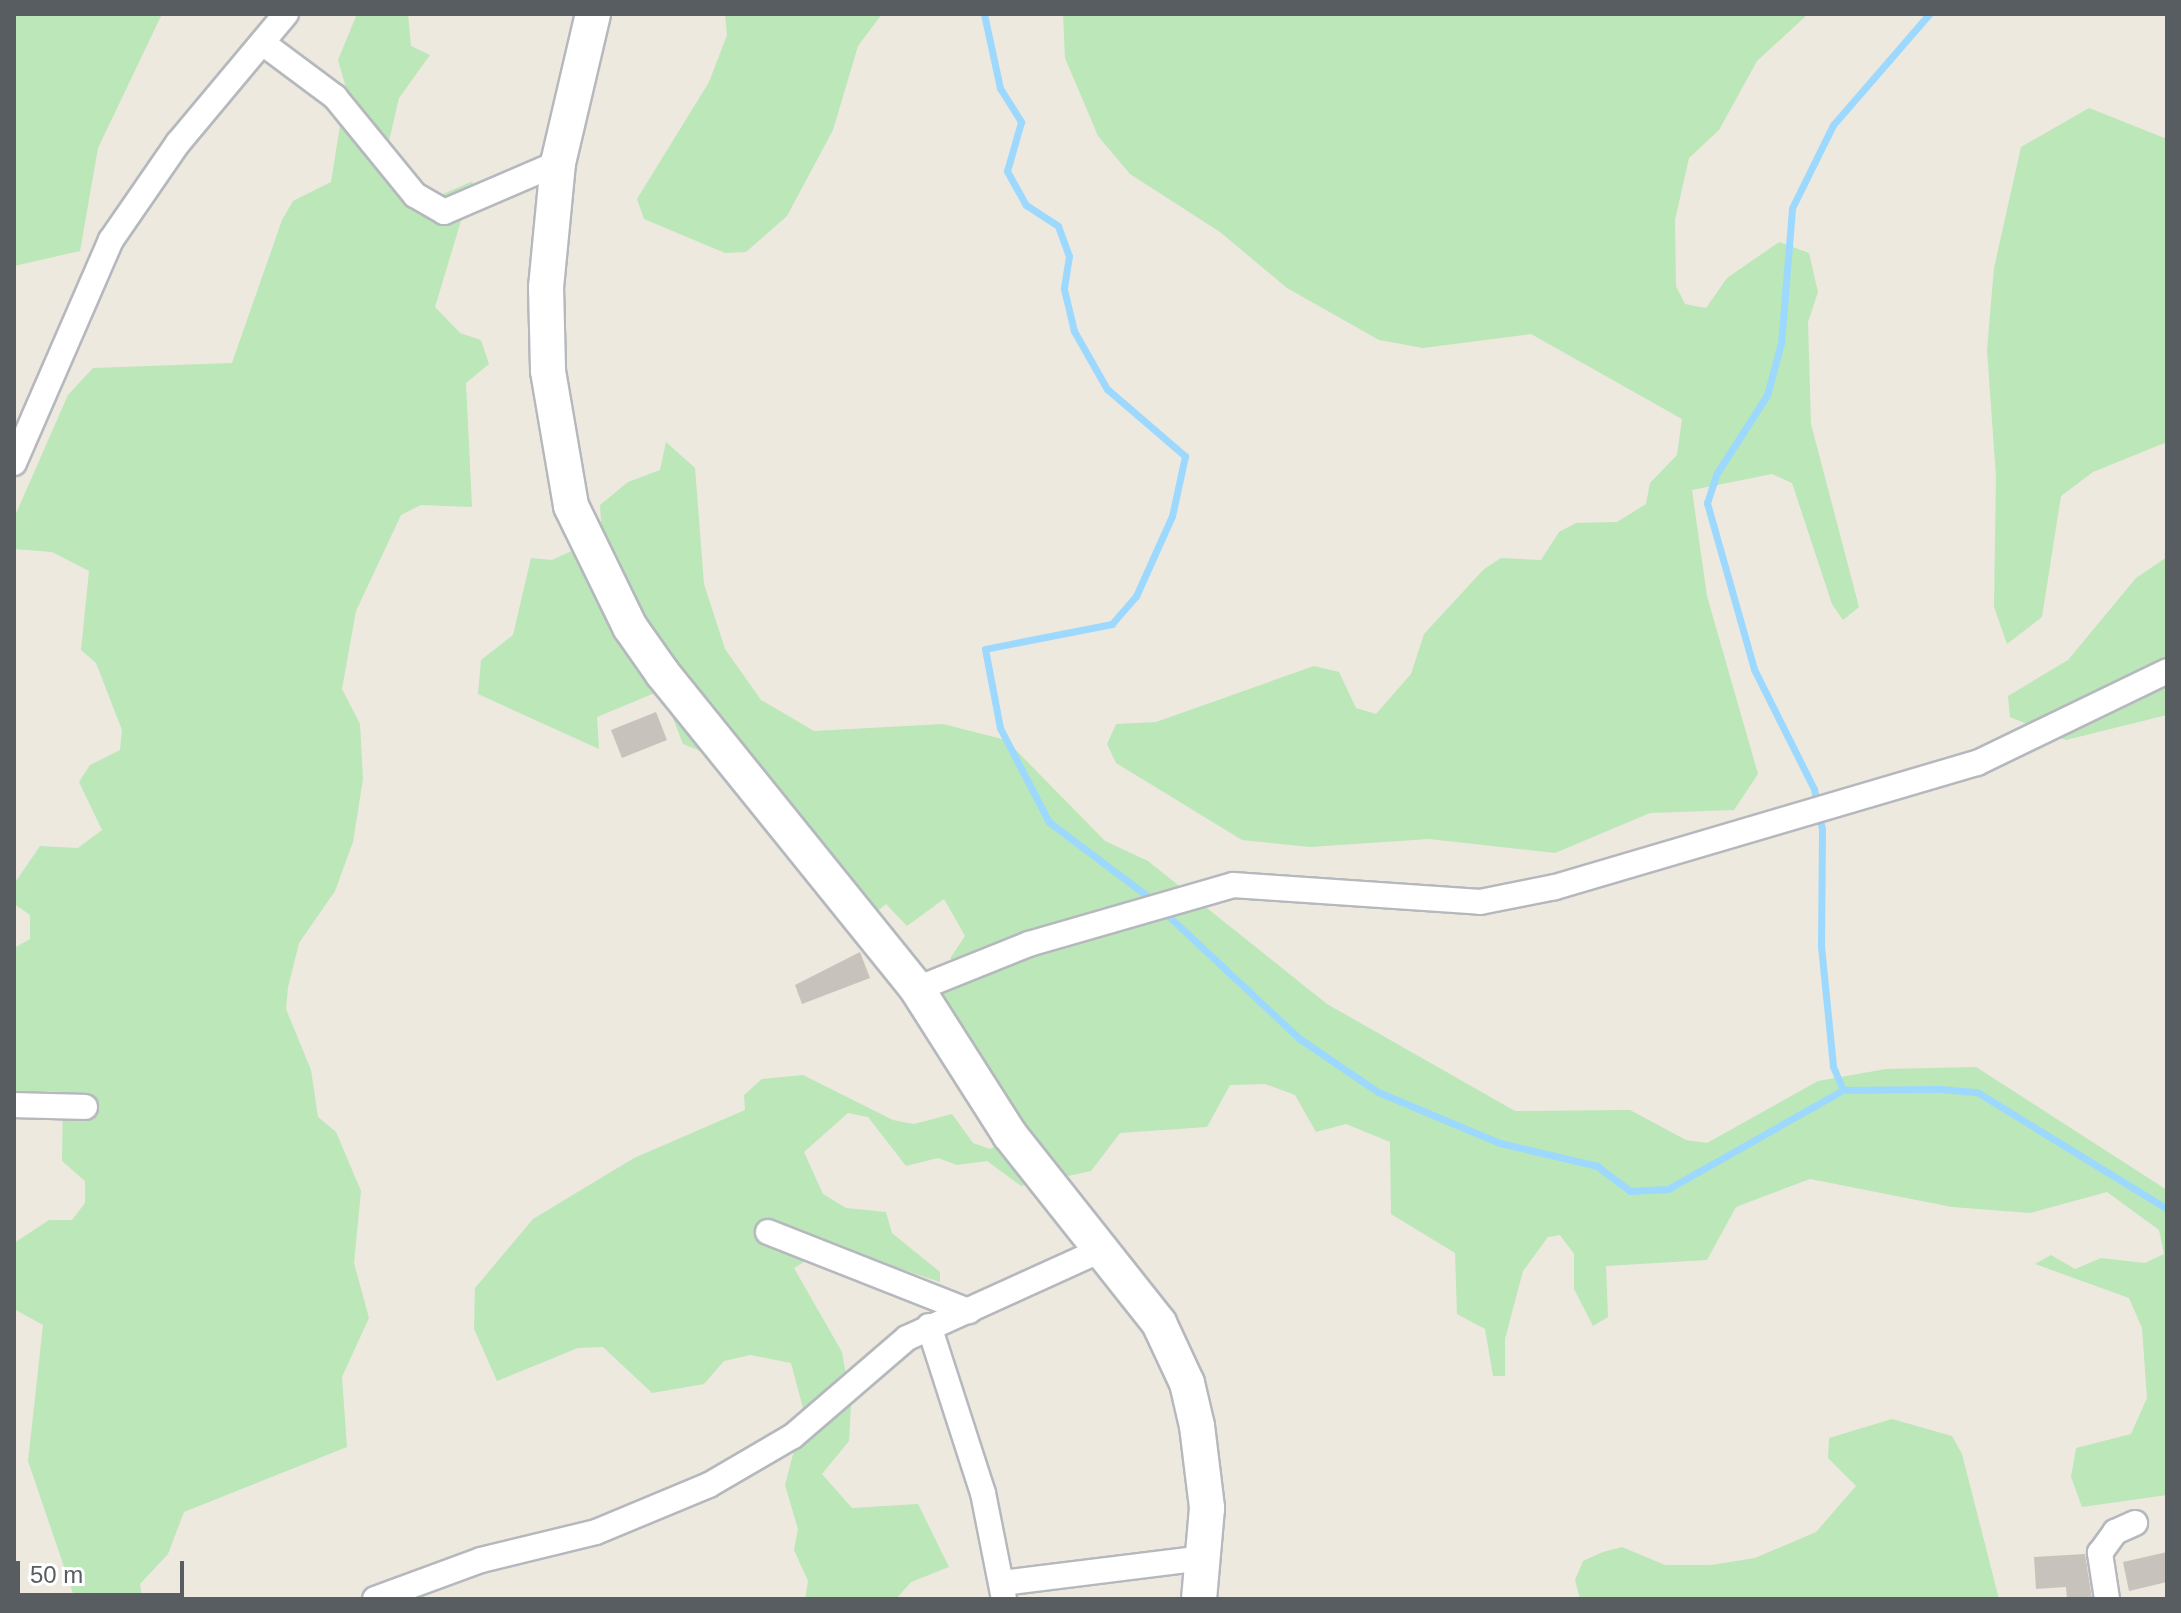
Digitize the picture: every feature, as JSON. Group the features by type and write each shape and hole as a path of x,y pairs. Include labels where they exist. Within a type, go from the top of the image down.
{"main road":[{"path":"593,14 558,163 546,287 548,371 571,506 630,627 663,674 917,989 1010,1135 1105,1248 1159,1323 1187,1383 1207,1508 1199,1599"}],"street":[{"path":"14,463 111,240 178,143 286,14"},
{"path":"264,44 335,97 415,195 444,212 558,163"},
{"path":"917,989 1029,944 1233,885 1480,902 1555,887 1977,763 2167,671"},
{"path":"14,1105 85,1107"},
{"path":"768,1232 969,1311"},
{"path":"375,1599 481,1560 596,1532 709,1485 793,1436 875,1360 929,1326 969,1311 1105,1248"},
{"path":"929,1326 983,1493 1003,1591 1202,1558"},
{"path":"2107,1599 2100,1553 2115,1532 2135,1523"}],"green space":[{"path":"14,14 162,14 98,148 80,251 14,266"},
{"path":"357,14 408,14 411,46 430,55 399,98 389,141 429,200 473,181 435,307 460,333 481,340 489,364 466,383 472,507 421,505 401,515 356,611 342,689 360,724 363,779 353,842 335,891 299,943 288,987 286,1009 311,1070 318,1117 336,1132 361,1191 354,1263 369,1318 342,1377 347,1447 184,1512 168,1554 140,1584 142,1599 75,1599 28,1461 43,1325 14,1309 14,1243 49,1220 72,1220 85,1203 85,1181 62,1161 63,1092 14,1091 14,948 30,939 30,915 14,904 14,884 40,846 78,848 102,830 79,782 90,765 120,750 122,730 96,663 81,650 89,571 52,552 14,549 14,518 68,395 93,368 232,363 282,220 293,201 331,182 346,88 338,60"},
{"path":"725,14 882,14 858,46 833,130 787,216 746,252 725,253 644,219 637,199 709,82 727,35"},
{"path":"1063,14 1808,14 1757,61 1719,130 1689,158 1675,220 1676,286 1685,304 1706,308 1727,278 1779,242 1809,253 1818,292 1808,322 1811,424 1859,607 1843,620 1832,604 1792,483 1772,474 1692,490 1707,596 1758,774 1734,810 1650,813 1555,853 1429,839 1310,847 1242,840 1116,763 1107,744 1116,724 1156,722 1314,666 1339,672 1356,708 1376,714 1411,674 1424,634 1484,569 1501,558 1541,560 1559,532 1576,523 1617,522 1646,504 1650,483 1677,455 1682,419 1531,334 1423,348 1379,340 1287,288 1220,232 1130,174 1098,136 1065,58"},
{"path":"2089,108 2167,139 2167,442 2093,472 2061,496 2042,617 2007,644 1994,607 1996,477 1987,350 1994,268 2021,147"},
{"path":"666,442 695,468 704,584 725,649 761,700 814,731 943,724 1006,740 1105,841 1148,861 1327,1004 1515,1111 1630,1110 1686,1140 1707,1143 1818,1081 1886,1069 1976,1067 2167,1190 2167,1495 2082,1507 2071,1477 2076,1448 2131,1434 2147,1398 2142,1328 2129,1298 2035,1264 2051,1255 2075,1269 2101,1258 2145,1263 2164,1254 2159,1230 2107,1192 2030,1213 1952,1207 1810,1179 1736,1207 1707,1260 1606,1266 1608,1317 1593,1326 1574,1289 1574,1254 1560,1235 1548,1237 1523,1271 1505,1339 1505,1376 1493,1376 1485,1329 1457,1314 1455,1253 1391,1214 1390,1142 1346,1124 1316,1132 1295,1095 1265,1084 1230,1085 1207,1127 1120,1133 1091,1171 1021,1186 987,1161 957,1165 938,1158 906,1166 868,1117 848,1113 804,1152 823,1194 846,1208 886,1212 892,1233 940,1272 940,1282 831,1246 794,1268 842,1352 851,1405 849,1441 822,1474 852,1508 918,1504 949,1567 911,1582 896,1599 805,1599 808,1581 794,1550 798,1529 785,1485 804,1412 791,1363 750,1355 724,1361 704,1384 652,1393 603,1347 578,1348 497,1381 474,1329 475,1288 533,1219 634,1158 745,1110 744,1095 762,1079 803,1075 893,1120 914,1124 952,1114 973,1143 990,1149 1004,1142 917,1006 951,990 951,957 965,936 944,899 907,926 886,904 851,934 713,756 683,744 662,690 597,717 599,749 478,694 481,660 513,635 531,558 552,560 602,537 600,505 628,482 660,470"},
{"path":"2167,557 2167,715 2066,740 2010,717 2008,696 2068,660 2136,578"},
{"path":"1892,1419 1952,1436 1962,1454 1999,1599 1580,1599 1575,1580 1583,1561 1603,1552 1622,1547 1665,1565 1711,1565 1755,1558 1816,1532 1856,1486 1828,1458 1829,1438"}],"building":[{"path":"656,712 667,740 622,758 611,730"},
{"path":"860,952 870,978 802,1004 795,985"},
{"path":"2167,1552 2167,1582 2129,1591 2123,1562"},
{"path":"2085,1554 2092,1599 2067,1599 2066,1587 2036,1589 2034,1557"}],"waterway":[{"path":"984,14 1000,88 1021,122 1007,171 1026,205 1058,226 1069,256 1064,289 1074,331 1107,389 1185,456 1172,516 1136,596 1112,624 985,649 1000,728 1049,822 1154,901"},
{"path":"1843,1090 1833,1066 1821,946 1822,829 1814,789 1754,669 1707,503 1717,473 1767,395 1781,343 1792,208 1833,125 1929,14"},
{"path":"1162,910 1300,1039 1378,1092 1500,1143 1597,1166 1630,1191 1668,1189 1843,1090 1940,1089 1977,1092 2167,1209"}]}
